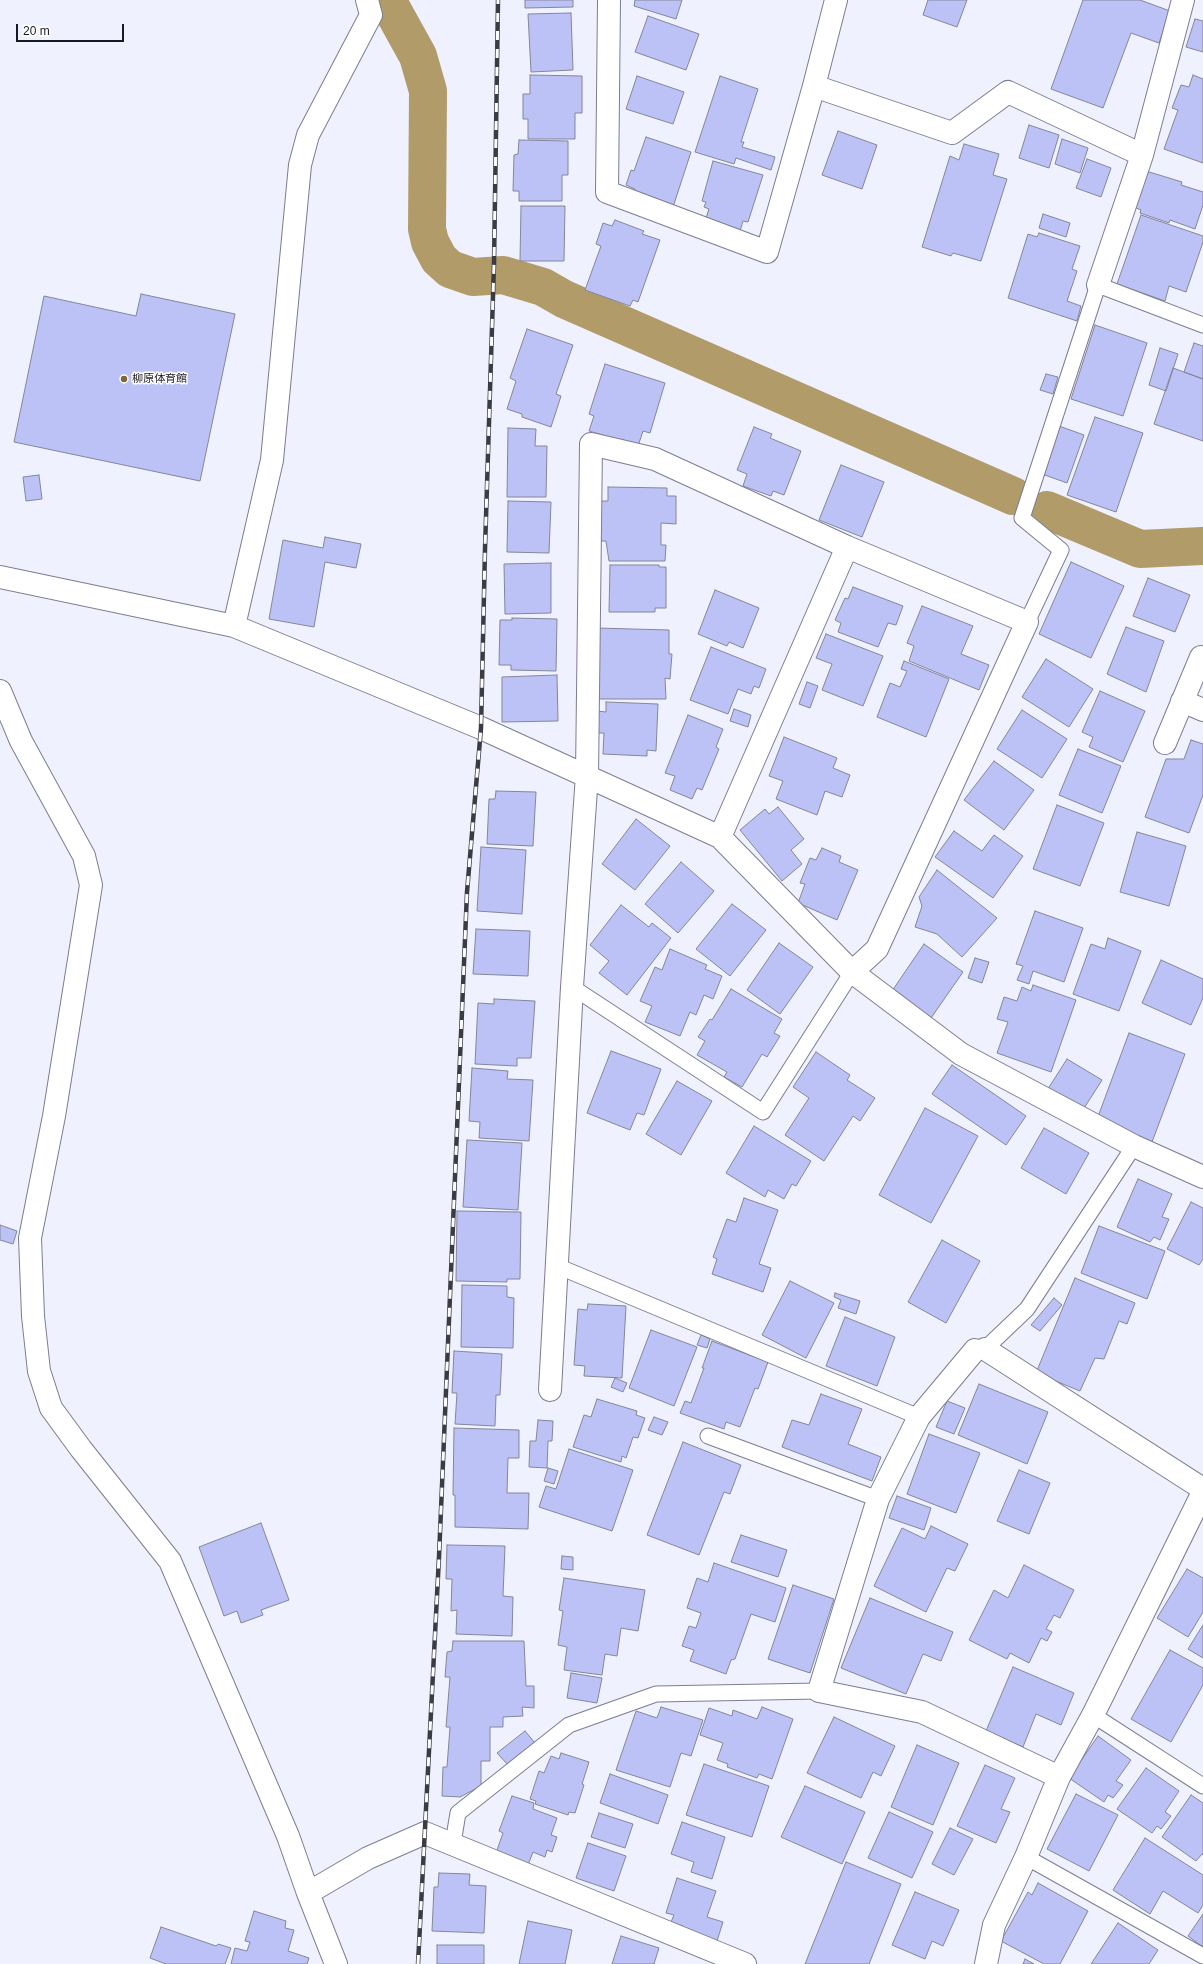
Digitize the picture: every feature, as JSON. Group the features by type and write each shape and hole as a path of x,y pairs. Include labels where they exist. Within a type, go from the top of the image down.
{"street":[{"path":"234,626 272,460 300,165 308,135 371,14 367,0"},
{"path":"609,0 607,192 767,252 814,86 836,0"},
{"path":"1098,285 1142,155 1183,0"},
{"path":"814,86 952,133 1008,92 1142,155"},
{"path":"550,1390 558,1266 572,987 587,775 591,444 655,459 847,547 1026,622 877,949 852,972"},
{"path":"720,837 847,547"},
{"path":"0,578 234,626 481,728 587,775 720,837 852,972 961,1054 1134,1146 1203,1177"},
{"path":"1165,742 1201,656"},
{"path":"0,692 21,741 84,856 91,885 54,1116 30,1238 33,1316 39,1371 51,1408 81,1449 170,1561 282,1822 336,1964"},
{"path":"1182,701 1203,710"},
{"path":"986,1964 994,1925 1026,1857 1059,1776 1093,1715 1203,1491 980,1350 919,1417 878,1499 819,1691 922,1712 1059,1776"},
{"path":"308,1893 368,1858 425,1833 453,1843 745,1964"}],"lane":[{"path":"1026,622 1061,550 1022,518 1098,285 1203,325"},
{"path":"572,987 763,1112 852,972"},
{"path":"980,1350 1026,1309 1134,1146"},
{"path":"558,1266 919,1417"},
{"path":"708,1436 878,1499"},
{"path":"453,1843 458,1813 569,1725 656,1694 819,1691"},
{"path":"1093,1715 1203,1786"},
{"path":"1026,1857 1203,1956"}],"building":[{"path":"525,0 573,0 573,7 525,8"},
{"path":"635,0 682,0 676,19 634,6"},
{"path":"928,0 967,0 957,27 923,15"},
{"path":"1083,0 1140,0 1170,11 1159,43 1131,33 1103,108 1051,89"},
{"path":"571,13 573,70 531,72 528,14"},
{"path":"648,16 699,34 686,70 635,52"},
{"path":"1195,19 1203,21 1203,52 1186,47"},
{"path":"530,75 582,76 582,113 575,113 575,139 528,139 528,119 523,119 523,94 530,94"},
{"path":"1193,75 1203,79 1203,163 1164,149 1178,110 1172,108 1181,85 1189,87"},
{"path":"637,76 684,92 673,124 626,109"},
{"path":"720,76 758,89 741,142 744,142 742,147 775,157 771,170 736,158 734,164 695,152"},
{"path":"1029,125 1059,135 1049,168 1019,158"},
{"path":"838,131 877,145 862,189 822,175"},
{"path":"646,137 691,152 673,207 633,194 635,189 626,185 631,170 634,171"},
{"path":"1062,139 1088,148 1080,173 1055,164"},
{"path":"519,140 568,141 568,175 562,175 562,201 519,201 519,191 513,191 514,155 518,154"},
{"path":"964,144 999,154 993,175 1007,179 981,261 953,253 951,256 922,247 950,156 959,160"},
{"path":"1087,159 1111,168 1101,197 1076,188"},
{"path":"713,161 763,175 748,222 743,221 740,231 705,221 709,209 704,207 706,202 702,201"},
{"path":"1146,171 1182,182 1181,185 1203,192 1203,205 1195,229 1170,220 1169,223 1140,213 1141,210 1134,207"},
{"path":"521,206 565,206 564,261 520,261"},
{"path":"1043,214 1070,223 1066,237 1039,228"},
{"path":"1141,215 1203,236 1203,242 1186,292 1169,286 1165,301 1117,284"},
{"path":"615,220 644,231 642,234 660,240 638,302 633,300 630,306 585,290 601,246 596,244 603,223 612,226"},
{"path":"1039,233 1080,246 1072,269 1077,271 1067,301 1081,306 1077,321 1008,298 1028,234 1037,237"},
{"name":"柳原体育館","path":"141,294 235,314 200,481 14,442 44,296 136,316"},
{"path":"1095,325 1147,343 1123,416 1071,399"},
{"path":"527,329 573,345 556,394 561,396 551,427 522,417 522,414 507,409 516,381 510,378"},
{"path":"1194,343 1203,346 1203,379 1184,372"},
{"path":"1160,348 1178,354 1166,391 1149,385"},
{"path":"605,364 665,383 650,433 643,431 638,446 589,431 594,416 589,414"},
{"path":"1173,368 1203,379 1203,441 1154,424"},
{"path":"1046,374 1058,377 1053,394 1040,390"},
{"path":"1095,417 1143,433 1116,512 1067,495"},
{"path":"1059,426 1084,435 1067,483 1042,474"},
{"path":"754,427 772,434 770,438 801,451 784,495 773,491 771,496 743,486 747,474 737,470"},
{"path":"508,428 536,429 535,446 547,446 546,497 507,497"},
{"path":"841,465 884,482 862,537 819,520"},
{"path":"39,475 42,499 26,501 23,477"},
{"path":"608,487 667,488 667,496 676,496 676,524 661,523 661,545 666,545 665,561 609,561 606,541 600,541 600,501 608,501"},
{"path":"508,501 551,502 549,553 507,552"},
{"path":"325,537 361,544 356,568 325,562 314,627 269,619 283,540 323,548"},
{"path":"1071,562 1124,586 1091,658 1039,634"},
{"path":"551,563 551,613 505,614 504,564"},
{"path":"610,565 659,565 659,567 666,567 666,608 655,608 655,612 609,612"},
{"path":"1148,578 1190,595 1175,632 1133,616"},
{"path":"853,587 903,606 896,625 888,623 878,647 838,632 841,623 835,620 845,598 848,599"},
{"path":"715,590 759,608 743,648 729,642 727,646 698,634"},
{"path":"922,606 973,626 961,654 989,665 979,690 909,661 914,646 907,643"},
{"path":"512,618 557,619 556,671 511,670 511,665 499,665 500,620 512,620"},
{"path":"1126,627 1164,641 1146,692 1107,674"},
{"path":"596,628 669,630 669,654 672,654 670,679 665,678 666,699 595,699"},
{"path":"826,634 883,656 863,706 822,690 832,664 816,658"},
{"path":"711,647 766,669 759,688 754,686 751,694 738,689 728,714 690,700"},
{"path":"1046,659 1093,689 1069,727 1022,697"},
{"path":"904,661 949,679 926,737 877,717 890,683 900,687 907,671 901,669"},
{"path":"557,675 558,721 502,722 502,677"},
{"path":"807,682 818,686 810,708 799,704"},
{"path":"1100,691 1145,711 1123,762 1089,747 1093,737 1082,732"},
{"path":"606,702 658,704 656,751 647,750 647,756 603,754 604,733 597,733 597,711 606,712"},
{"path":"734,709 751,715 748,727 730,721"},
{"path":"1022,710 1067,739 1042,778 997,749"},
{"path":"688,715 723,729 716,747 719,749 702,790 697,788 692,799 670,790 675,776 665,773"},
{"path":"784,737 837,758 833,768 850,775 842,797 825,791 817,815 776,799 783,781 769,776"},
{"path":"1191,740 1203,744 1203,795 1189,833 1145,817 1166,759 1184,759"},
{"path":"1078,749 1121,766 1102,813 1059,795"},
{"path":"994,761 1034,790 1004,830 964,800"},
{"path":"496,791 536,792 533,846 487,844 489,799 495,799"},
{"path":"1057,805 1104,823 1080,886 1033,869"},
{"path":"778,807 804,839 791,850 802,864 782,881 740,830 765,809 769,814"},
{"path":"636,819 670,846 635,890 602,864"},
{"path":"954,831 982,851 994,835 1023,856 993,898 935,857"},
{"path":"1137,832 1186,846 1169,906 1120,892"},
{"path":"481,847 526,850 522,914 477,911"},
{"path":"822,848 841,856 839,862 858,870 837,920 798,903 805,884 800,883 810,858 816,860"},
{"path":"681,862 714,891 678,933 645,904"},
{"path":"937,870 997,918 962,957 937,934 915,927 922,906 919,897"},
{"path":"732,904 766,930 730,976 696,949"},
{"path":"621,905 649,927 652,923 671,938 627,995 599,973 609,961 590,945"},
{"path":"1035,911 1083,928 1064,982 1033,971 1029,984 1017,980 1023,966 1016,964"},
{"path":"476,929 530,931 528,976 473,974"},
{"path":"1108,938 1141,951 1119,1011 1073,994 1091,944 1105,949"},
{"path":"779,943 813,967 780,1014 747,990"},
{"path":"924,944 963,972 931,1018 892,991"},
{"path":"670,949 707,965 705,969 722,976 713,999 704,995 696,1015 690,1012 680,1036 645,1022 652,1006 640,1001 655,967 662,970"},
{"path":"975,958 989,962 982,983 968,978"},
{"path":"1161,960 1203,979 1203,998 1191,1025 1142,1003"},
{"path":"1033,985 1076,1000 1051,1072 997,1053 1008,1022 997,1019 1004,997 1017,1001 1022,987 1031,991"},
{"path":"731,989 782,1019 774,1033 780,1036 767,1057 762,1054 742,1087 724,1077 727,1072 697,1055 705,1041 698,1037 710,1019 712,1020"},
{"path":"494,999 535,1001 531,1058 517,1058 517,1066 475,1064 478,1003 494,1004"},
{"path":"1129,1033 1185,1054 1152,1142 1096,1122"},
{"path":"611,1051 661,1069 644,1115 637,1113 630,1130 587,1113"},
{"path":"816,1052 850,1075 847,1080 875,1098 860,1121 853,1116 824,1161 785,1135 809,1098 793,1087"},
{"path":"1067,1059 1102,1080 1081,1113 1046,1092"},
{"path":"952,1065 1026,1116 1006,1145 932,1094"},
{"path":"472,1068 508,1071 507,1079 533,1080 529,1141 479,1138 480,1122 469,1121"},
{"path":"677,1081 712,1101 681,1155 646,1134"},
{"path":"925,1108 978,1136 931,1223 879,1195"},
{"path":"754,1126 811,1161 796,1186 792,1184 784,1199 768,1190 765,1197 726,1173"},
{"path":"1044,1128 1089,1153 1066,1194 1021,1168"},
{"path":"467,1140 522,1143 518,1210 463,1207"},
{"path":"1138,1179 1172,1194 1162,1217 1169,1219 1160,1240 1154,1237 1150,1242 1117,1227"},
{"path":"744,1198 778,1210 759,1264 771,1268 763,1292 712,1274 717,1259 713,1257 727,1219 736,1222"},
{"path":"1191,1202 1203,1208 1203,1259 1199,1265 1167,1249"},
{"path":"457,1211 521,1212 520,1279 507,1279 507,1282 456,1281"},
{"path":"0,1225 17,1231 13,1244 0,1240"},
{"path":"1099,1226 1165,1251 1147,1299 1081,1273"},
{"path":"942,1240 980,1261 946,1323 908,1302"},
{"path":"1075,1278 1135,1303 1127,1324 1119,1321 1104,1359 1095,1358 1080,1391 1036,1373"},
{"path":"790,1281 834,1303 806,1358 762,1335"},
{"path":"462,1285 507,1286 507,1297 514,1298 513,1348 461,1347"},
{"path":"835,1293 860,1301 856,1314 838,1308 841,1300 834,1297"},
{"path":"1054,1298 1062,1305 1040,1331 1031,1325"},
{"path":"588,1304 626,1306 622,1378 584,1376 585,1366 574,1365 578,1309 587,1310"},
{"path":"845,1317 895,1337 877,1386 826,1366"},
{"path":"651,1330 697,1347 674,1406 629,1388"},
{"path":"701,1335 710,1339 707,1348 697,1345"},
{"path":"712,1341 768,1362 758,1389 755,1388 740,1427 726,1422 724,1429 680,1413 685,1401 691,1403"},
{"path":"454,1351 502,1354 500,1395 496,1395 495,1426 455,1424 457,1393 452,1393"},
{"path":"615,1378 627,1383 623,1392 611,1387"},
{"path":"979,1384 1048,1412 1027,1464 958,1435"},
{"path":"821,1394 862,1409 848,1444 881,1457 872,1481 782,1447 792,1420 809,1425"},
{"path":"597,1399 637,1411 636,1415 645,1418 638,1438 633,1437 626,1458 622,1456 621,1462 573,1447 584,1415 591,1417"},
{"path":"947,1401 965,1408 954,1434 936,1427"},
{"path":"654,1417 668,1422 662,1435 648,1430"},
{"path":"538,1420 553,1421 552,1441 548,1441 547,1468 529,1467 530,1441 536,1441"},
{"path":"454,1428 519,1430 519,1458 508,1458 507,1493 529,1493 528,1529 455,1527 455,1495 453,1495"},
{"path":"929,1434 980,1453 956,1513 907,1494"},
{"path":"683,1442 741,1465 730,1494 724,1492 699,1555 647,1535"},
{"path":"569,1449 633,1470 612,1531 539,1507 546,1486 556,1489"},
{"path":"548,1468 558,1471 554,1484 544,1481"},
{"path":"1019,1470 1050,1483 1029,1534 997,1521"},
{"path":"897,1496 931,1508 924,1530 889,1518"},
{"path":"261,1523 289,1600 261,1610 263,1615 241,1623 237,1611 224,1616 199,1547"},
{"path":"931,1526 968,1544 955,1571 947,1568 926,1612 874,1586 902,1528 925,1539"},
{"path":"741,1535 787,1550 778,1577 731,1562"},
{"path":"447,1545 505,1546 503,1596 513,1597 512,1636 456,1634 457,1610 451,1611 452,1579 446,1579"},
{"path":"562,1556 573,1557 573,1570 561,1569"},
{"path":"714,1563 786,1588 775,1622 751,1614 735,1659 731,1660 726,1674 690,1661 694,1650 682,1646 689,1626 696,1628 701,1613 687,1608 697,1578 708,1582"},
{"path":"1024,1565 1074,1590 1060,1618 1054,1615 1046,1629 1052,1632 1047,1641 1041,1638 1029,1663 1010,1653 1007,1659 969,1640 994,1590 1008,1598"},
{"path":"1187,1569 1203,1578 1203,1612 1188,1637 1157,1618"},
{"path":"564,1578 645,1590 638,1631 621,1628 617,1656 605,1654 602,1675 564,1670 567,1647 558,1645 563,1611 559,1610"},
{"path":"793,1585 834,1599 810,1673 768,1659"},
{"path":"870,1598 953,1632 941,1661 923,1654 906,1694 841,1668"},
{"path":"1203,1625 1203,1658 1188,1649"},
{"path":"453,1641 524,1641 526,1686 534,1686 534,1708 522,1707 523,1716 503,1717 503,1727 490,1727 490,1761 481,1761 481,1786 460,1797 442,1796 443,1767 447,1767 450,1727 446,1727 450,1677 445,1677 447,1652 452,1651"},
{"path":"1170,1650 1203,1668 1203,1685 1171,1742 1131,1719"},
{"path":"1013,1667 1074,1693 1061,1725 1036,1714 1023,1747 986,1731"},
{"path":"571,1673 602,1678 597,1703 567,1698"},
{"path":"661,1707 703,1720 691,1756 681,1753 670,1787 616,1770 636,1711 657,1718"},
{"path":"762,1707 793,1719 772,1779 759,1774 757,1778 727,1767 728,1764 717,1760 723,1743 700,1735 709,1708 732,1716 733,1710 757,1719"},
{"path":"834,1717 895,1746 881,1776 873,1772 861,1798 807,1773"},
{"path":"525,1731 535,1743 508,1765 497,1753"},
{"path":"1098,1736 1131,1760 1116,1781 1123,1785 1113,1798 1108,1795 1104,1802 1069,1778"},
{"path":"917,1745 959,1763 933,1825 891,1807"},
{"path":"561,1753 589,1762 582,1784 584,1785 575,1813 569,1812 568,1815 535,1804 536,1801 530,1799 539,1771 544,1773 551,1756 559,1759"},
{"path":"704,1764 769,1786 752,1837 686,1815"},
{"path":"985,1765 1015,1778 1001,1809 1010,1812 996,1843 957,1826"},
{"path":"1146,1768 1179,1791 1165,1812 1171,1816 1161,1829 1157,1826 1152,1833 1117,1809"},
{"path":"610,1774 668,1795 658,1824 600,1803"},
{"path":"805,1786 865,1812 842,1864 781,1837"},
{"path":"1076,1794 1118,1815 1089,1871 1047,1849"},
{"path":"1191,1795 1203,1803 1203,1855 1202,1854 1196,1861 1162,1837"},
{"path":"512,1796 534,1803 533,1809 557,1818 551,1835 557,1837 552,1852 547,1850 545,1857 533,1852 528,1865 496,1853 503,1833 499,1831"},
{"path":"889,1812 933,1832 912,1878 868,1858"},
{"path":"599,1813 633,1824 625,1848 591,1837"},
{"path":"682,1822 725,1837 712,1879 691,1872 694,1862 671,1854"},
{"path":"950,1828 973,1839 954,1875 932,1864"},
{"path":"1145,1838 1203,1875 1203,1905 1198,1913 1163,1891 1150,1914 1113,1890"},
{"path":"588,1843 626,1856 614,1891 576,1878"},
{"path":"846,1862 901,1884 869,1964 805,1964"},
{"path":"439,1873 470,1874 469,1885 486,1886 484,1933 432,1931 434,1887 438,1887"},
{"path":"677,1878 716,1891 707,1917 723,1922 716,1944 680,1932 683,1926 671,1922 674,1915 666,1913"},
{"path":"1038,1883 1088,1911 1060,1964 1044,1964 1001,1941 1028,1892 1032,1895"},
{"path":"915,1892 959,1910 943,1946 932,1941 925,1959 892,1945"},
{"path":"254,1911 286,1921 285,1928 294,1930 288,1951 309,1958 307,1964 231,1964 235,1948 247,1951 250,1942 245,1941"},
{"path":"1203,1914 1203,1947 1188,1936"},
{"path":"528,1921 572,1930 565,1964 519,1964"},
{"path":"1118,1923 1158,1950 1149,1964 1091,1964"},
{"path":"161,1927 216,1946 218,1944 231,1948 225,1964 166,1964 150,1958"},
{"path":"621,1936 659,1948 654,1964 612,1964"},
{"path":"437,1945 484,1945 484,1964 437,1964"},
{"path":"1025,1959 1034,1964 1023,1964"}],"waterway":[{"path":"387,0 418,56 428,91 427,229 430,242 439,259 450,269 473,277 503,275 543,287 564,299 1013,496"},
{"path":"1047,510 1140,549 1203,546"}],"railway":[{"path":"418,1964 439,1557 467,892 481,728 494,264 498,0"}],"place":[{"name":"柳原体育館","path":"124,379"}]}
